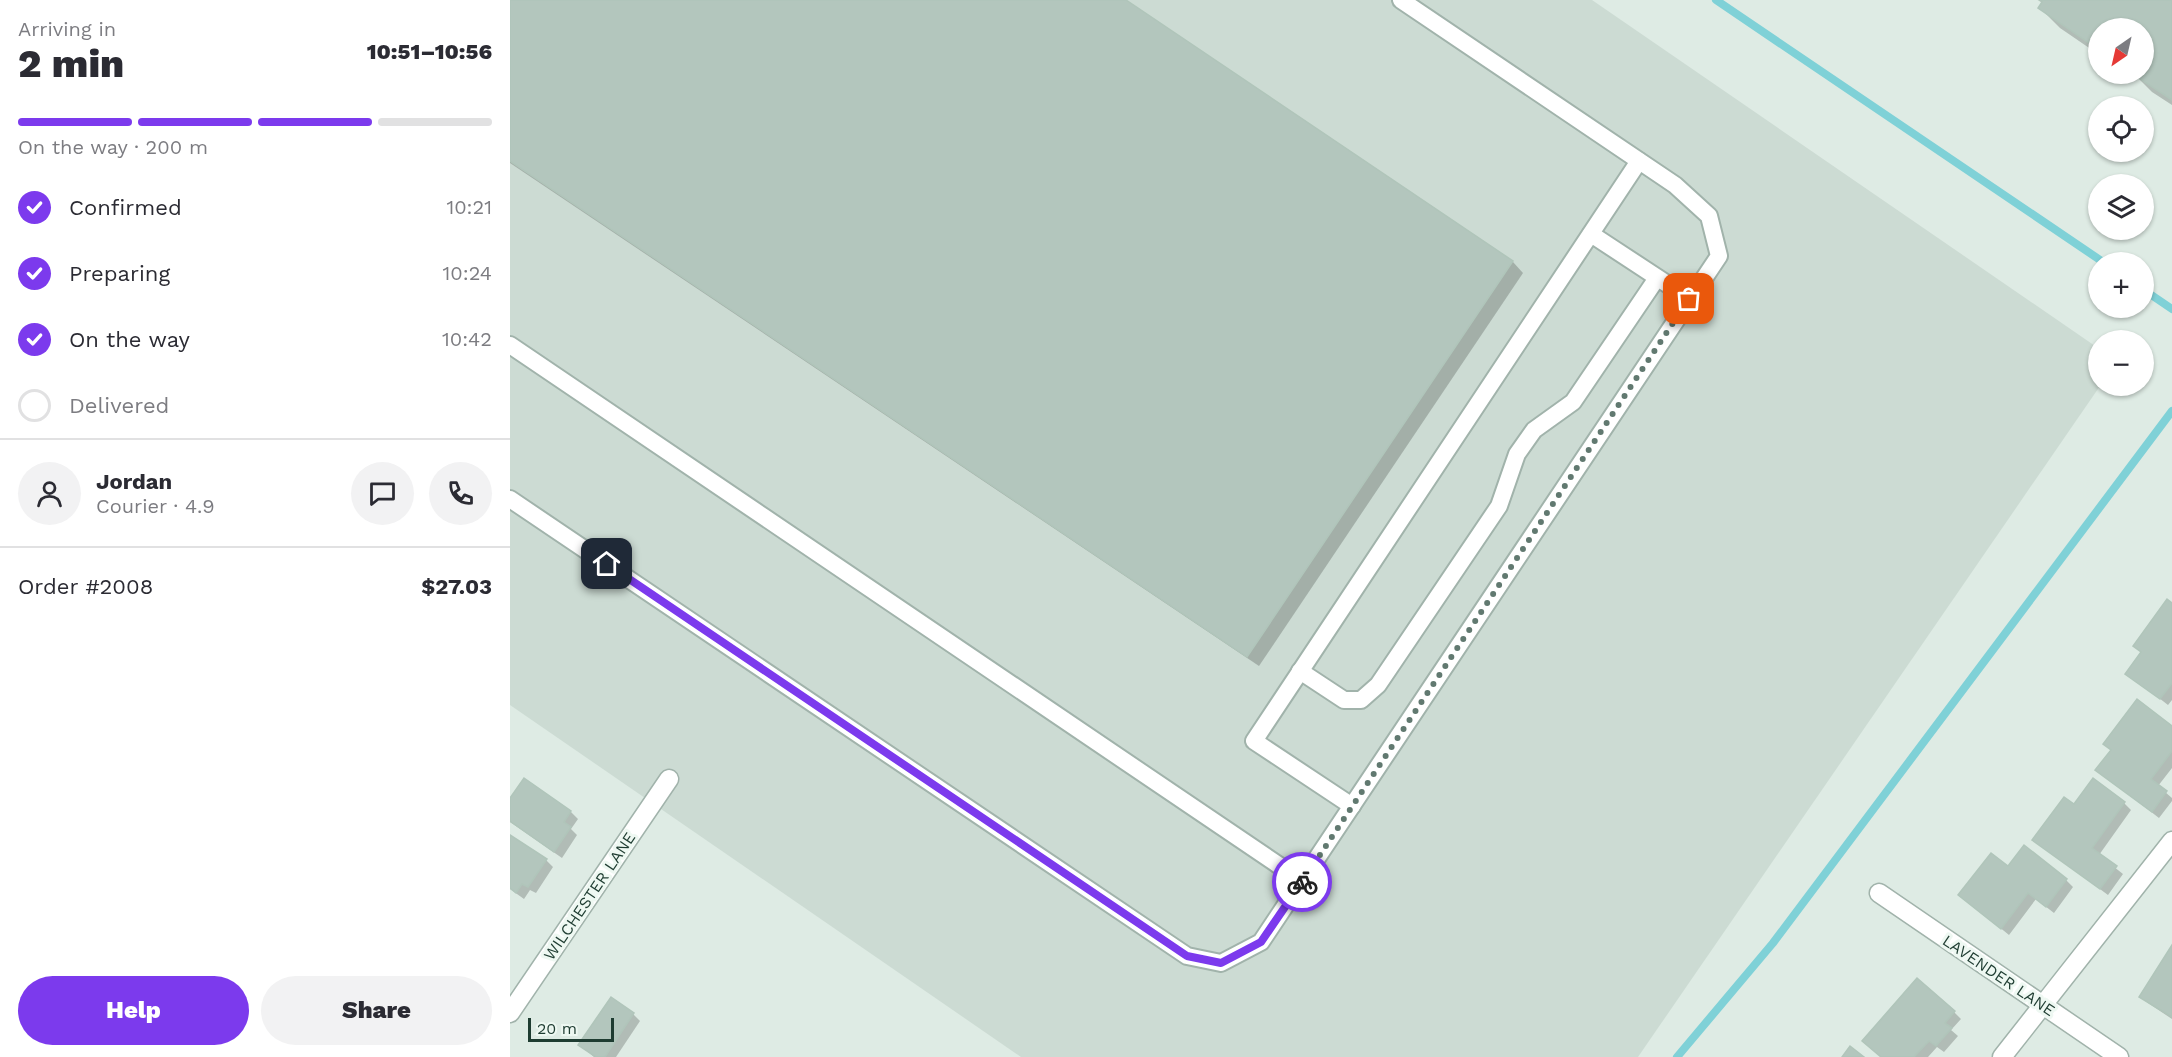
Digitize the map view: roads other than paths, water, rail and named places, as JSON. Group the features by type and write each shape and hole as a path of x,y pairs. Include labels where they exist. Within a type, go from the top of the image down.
{"street":[{"name":"WILCHESTER LANE","path":"510,1013 669,779"},
{"path":"2002,1057 2172,841"},
{"name":"LAVENDER LANE","path":"1879,893 2119,1057"}],"lane":[{"path":"510,499 1187,956 1221,963 1261,942 1719,255 1709,216 1675,185 1401,0"},
{"path":"1352,806 1254,741 1639,161"},
{"path":"1591,234 1689,299"},
{"path":"1300,671 1344,700 1361,700 1378,685 1499,506 1517,454 1534,430 1573,402 1657,278"},
{"path":"510,345 1302,881"}],"waterway":[{"path":"1716,0 2088,252"},
{"path":"2154,297 2172,309"},
{"path":"1677,1057 1773,943 2172,411"}]}
